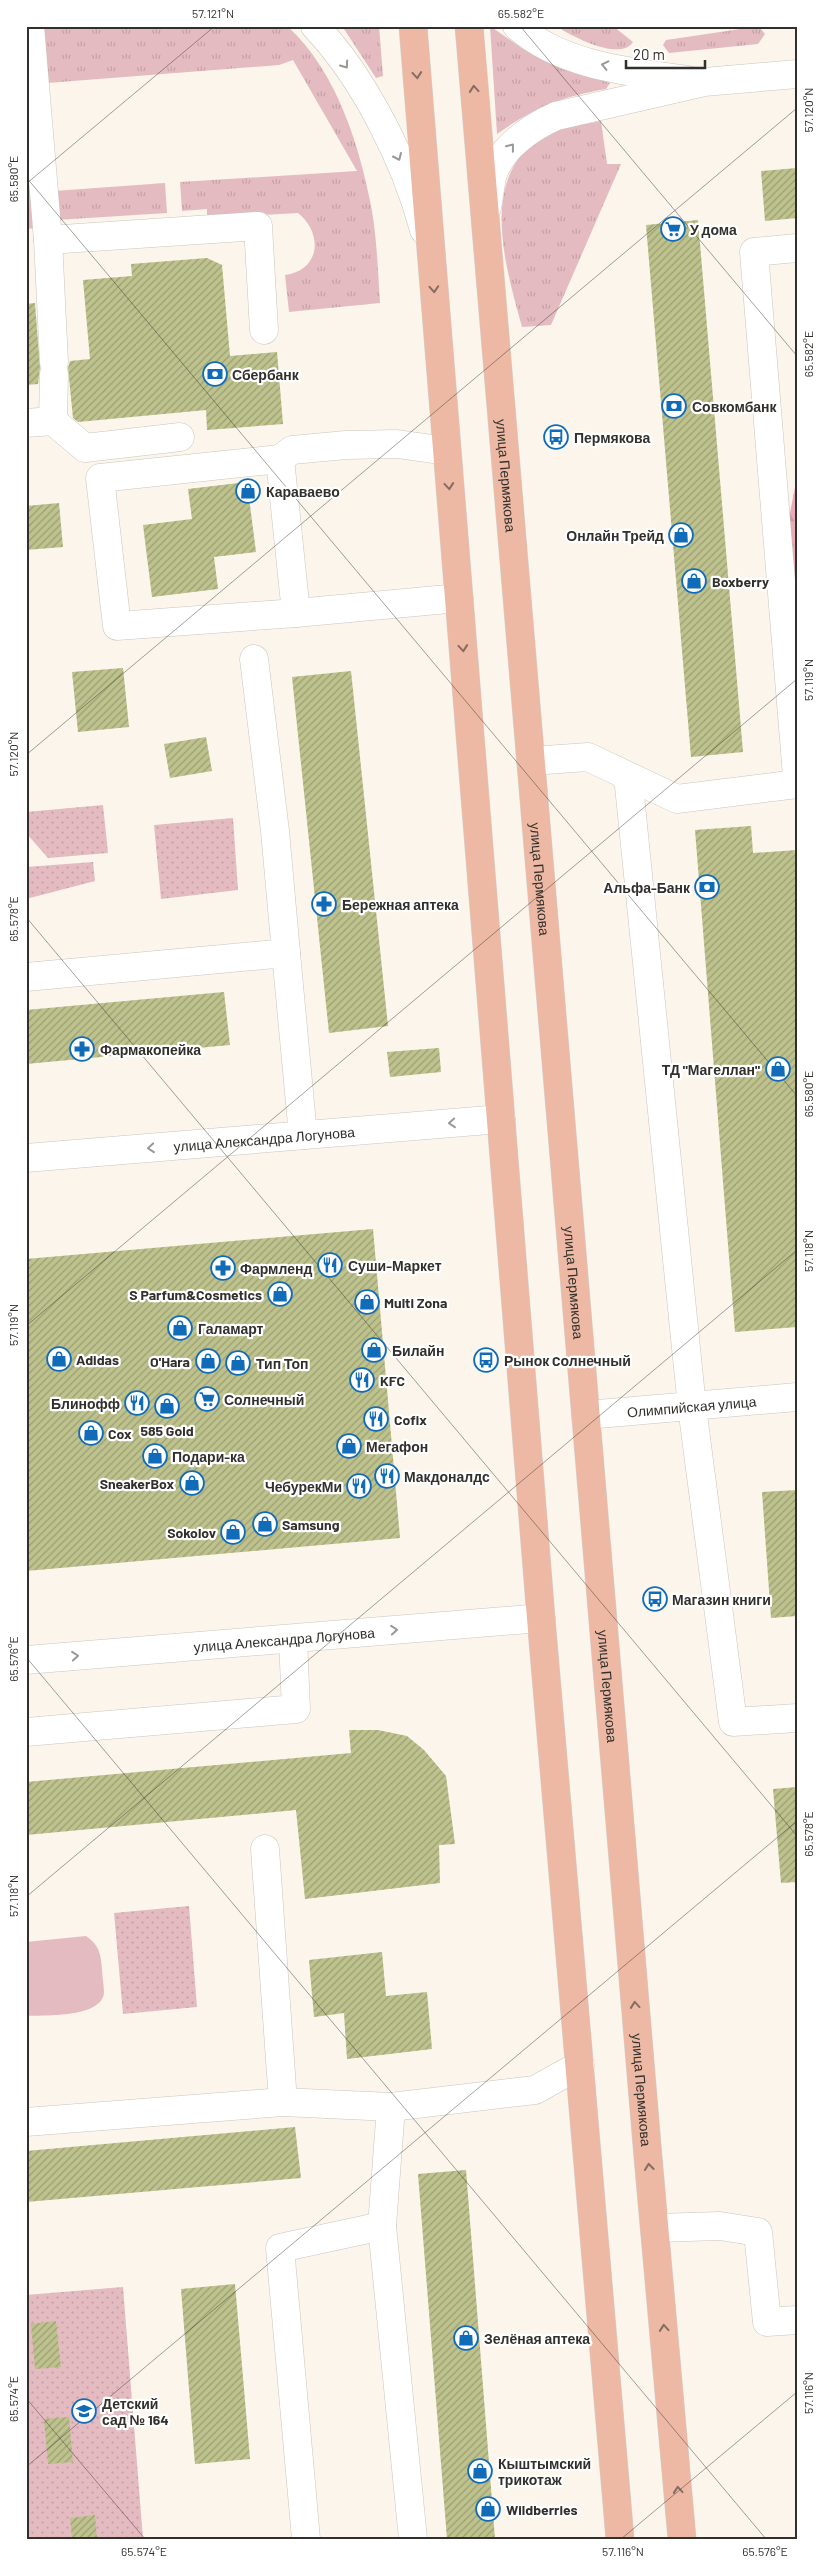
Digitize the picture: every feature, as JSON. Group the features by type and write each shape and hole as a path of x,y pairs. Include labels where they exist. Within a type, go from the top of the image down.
{"main road":[{"path":"413,26 541,1618 620,2539"},
{"name":"улица Пермякова","path":"469,26 484,224 682,2539"}],"street":[{"path":"30,26 48,240 54,368 40,422 86,448 180,437"},
{"path":"315,26 349,70 376,113 396,153 422,222 432,261"},
{"path":"517,26 556,50 586,61 634,72 704,82"},
{"path":"484,224 493,175 517,140 536,125 556,116 704,82 797,74"},
{"path":"48,240 258,226 264,330"},
{"path":"797,248 754,252 797,776"},
{"path":"447,451 397,444 346,445 292,450 280,459 100,478 117,626 296,613 459,598"},
{"path":"280,459 296,613"},
{"path":"254,659 275,831 303,1135"},
{"path":"531,761 588,757 677,799 797,784"},
{"path":"628,776 692,1407 733,1722 797,1718"},
{"path":"26,977 286,952"},
{"name":"улица Александра Логунова","path":"26,1158 501,1119"},
{"name":"Олимпийская улица","path":"586,1415 797,1397"},
{"name":"улица Александра Логунова","path":"26,1660 541,1618"},
{"path":"26,1732 296,1709 292,1639"},
{"path":"265,1849 283,2102"},
{"path":"26,2122 283,2102 391,2107 535,2090 580,2065"},
{"path":"391,2107 382,2226 413,2539"},
{"path":"306,2539 280,2248 382,2226"},
{"path":"656,2228 720,2226 758,2232 767,2322 797,2320"}],"green space":[{"path":"42,26 287,26 305,44 320,65 333,87 353,136 361,161 372,211 380,303 289,312 285,275 297,272 306,266 312,258 314,250 312,230 298,213 207,218 207,209 182,211 180,182 357,171 293,60 279,65 47,83"},
{"path":"342,26 379,26 383,76 376,78"},
{"path":"490,26 523,49 561,68 610,83 606,89 549,104 497,134"},
{"path":"556,26 613,26 633,42 627,47 618,49 607,48 584,41"},
{"path":"754,27 761,29 765,34 758,44 669,53 663,45 666,40"},
{"path":"601,121 607,164 621,164 551,325 522,327 509,276 504,249 502,221 504,195 511,171 526,150 548,133 567,127"},
{"path":"165,183 167,213 56,220 54,191"},
{"path":"26,190 33,190 36,228 26,229"},
{"path":"795,487 797,488 797,663 785,539"},
{"path":"103,805 108,853 48,858 26,833 26,812"},
{"path":"233,818 238,890 161,899 154,825"},
{"path":"93,862 95,881 26,899 26,867"},
{"path":"189,1906 197,2007 123,2014 114,1913"},
{"path":"86,1936 97,1946 100,1954 104,1993 101,2001 93,2007 71,2014 26,2016 26,1942"},
{"name":"Детский сад № 164","path":"123,2287 143,2539 26,2539 26,2295"}],"building":[{"path":"797,168 797,218 765,221 761,171"},
{"path":"698,220 743,752 691,757 646,225"},
{"path":"207,258 222,265 230,356 277,352 283,424 207,430 206,410 78,422 73,418 68,368 70,361 90,359 83,280 132,276 131,264"},
{"path":"35,303 40,368 38,384 26,385 26,304"},
{"path":"247,482 256,552 214,557 218,589 152,597 143,525 192,519 188,489"},
{"path":"59,503 63,547 26,550 26,506"},
{"path":"123,668 129,727 78,732 72,672"},
{"path":"351,671 388,1026 329,1033 292,677"},
{"path":"206,737 212,771 170,778 164,744"},
{"path":"751,826 753,853 797,850 797,1327 735,1332 695,830"},
{"path":"224,992 230,1045 26,1064 26,1010"},
{"path":"439,1048 441,1072 390,1077 387,1052"},
{"name":"Солнечный","path":"373,1229 400,1538 26,1571 26,1259"},
{"path":"797,1490 797,1616 771,1618 762,1492"},
{"path":"349,1730 378,1730 407,1736 424,1750 446,1776 455,1844 439,1845 440,1883 305,1899 296,1810 26,1835 26,1782 351,1753"},
{"path":"797,1787 797,1882 781,1883 773,1789"},
{"path":"382,1952 386,1996 427,1992 432,2049 347,2059 344,2013 314,2017 309,1960"},
{"path":"295,2127 301,2178 26,2202 26,2151"},
{"path":"466,2170 495,2539 447,2539 418,2174"},
{"path":"235,2284 250,2459 195,2464 181,2289"},
{"path":"56,2321 61,2367 35,2369 31,2324"},
{"path":"69,2417 73,2462 48,2464 44,2419"},
{"path":"95,2515 97,2539 72,2539 70,2518"}],"place":[{"name":"У дома","path":"673,229"},
{"name":"Сбербанк","path":"215,374"},
{"name":"Совкомбанк","path":"674,406"},
{"name":"Пермякова","path":"556,437"},
{"name":"Караваево","path":"248,491"},
{"name":"Онлайн Трейд","path":"681,535"},
{"name":"Boxberry","path":"694,581"},
{"name":"Альфа-Банк","path":"707,887"},
{"name":"Бережная аптека","path":"324,904"},
{"name":"Фармакопейка","path":"82,1049"},
{"name":"ТД \"Магеллан\"","path":"778,1069"},
{"name":"Суши-Маркет","path":"330,1265"},
{"name":"Фармленд","path":"223,1268"},
{"name":"S Parfum&Cosmetics","path":"280,1294"},
{"name":"Multi Zona","path":"367,1302"},
{"name":"Галамарт","path":"180,1328"},
{"name":"Билайн","path":"374,1350"},
{"name":"Adidas","path":"59,1359"},
{"name":"Рынок Cолнечный","path":"486,1360"},
{"name":"O'Hara","path":"208,1361"},
{"name":"Тип Топ","path":"238,1363"},
{"name":"KFC","path":"362,1380"},
{"name":"Солнечный","path":"207,1399"},
{"name":"Блинофф","path":"137,1403"},
{"name":"585 Gold","path":"167,1406"},
{"name":"Cofix","path":"376,1419"},
{"name":"Cox","path":"91,1433"},
{"name":"Мегафон","path":"349,1446"},
{"name":"Подари-ка","path":"155,1456"},
{"name":"Макдоналдс","path":"387,1476"},
{"name":"SneakerBox","path":"192,1483"},
{"name":"ЧебурекМи","path":"359,1486"},
{"name":"Samsung","path":"265,1524"},
{"name":"Sokolov","path":"233,1532"},
{"name":"Магазин книги","path":"655,1599"},
{"name":"Зелёная аптека","path":"466,2338"},
{"name":"Детский сад № 164","path":"84,2411"},
{"name":"Кыштымский трикотаж","path":"480,2471"},
{"name":"Wildberries","path":"488,2509"}]}
